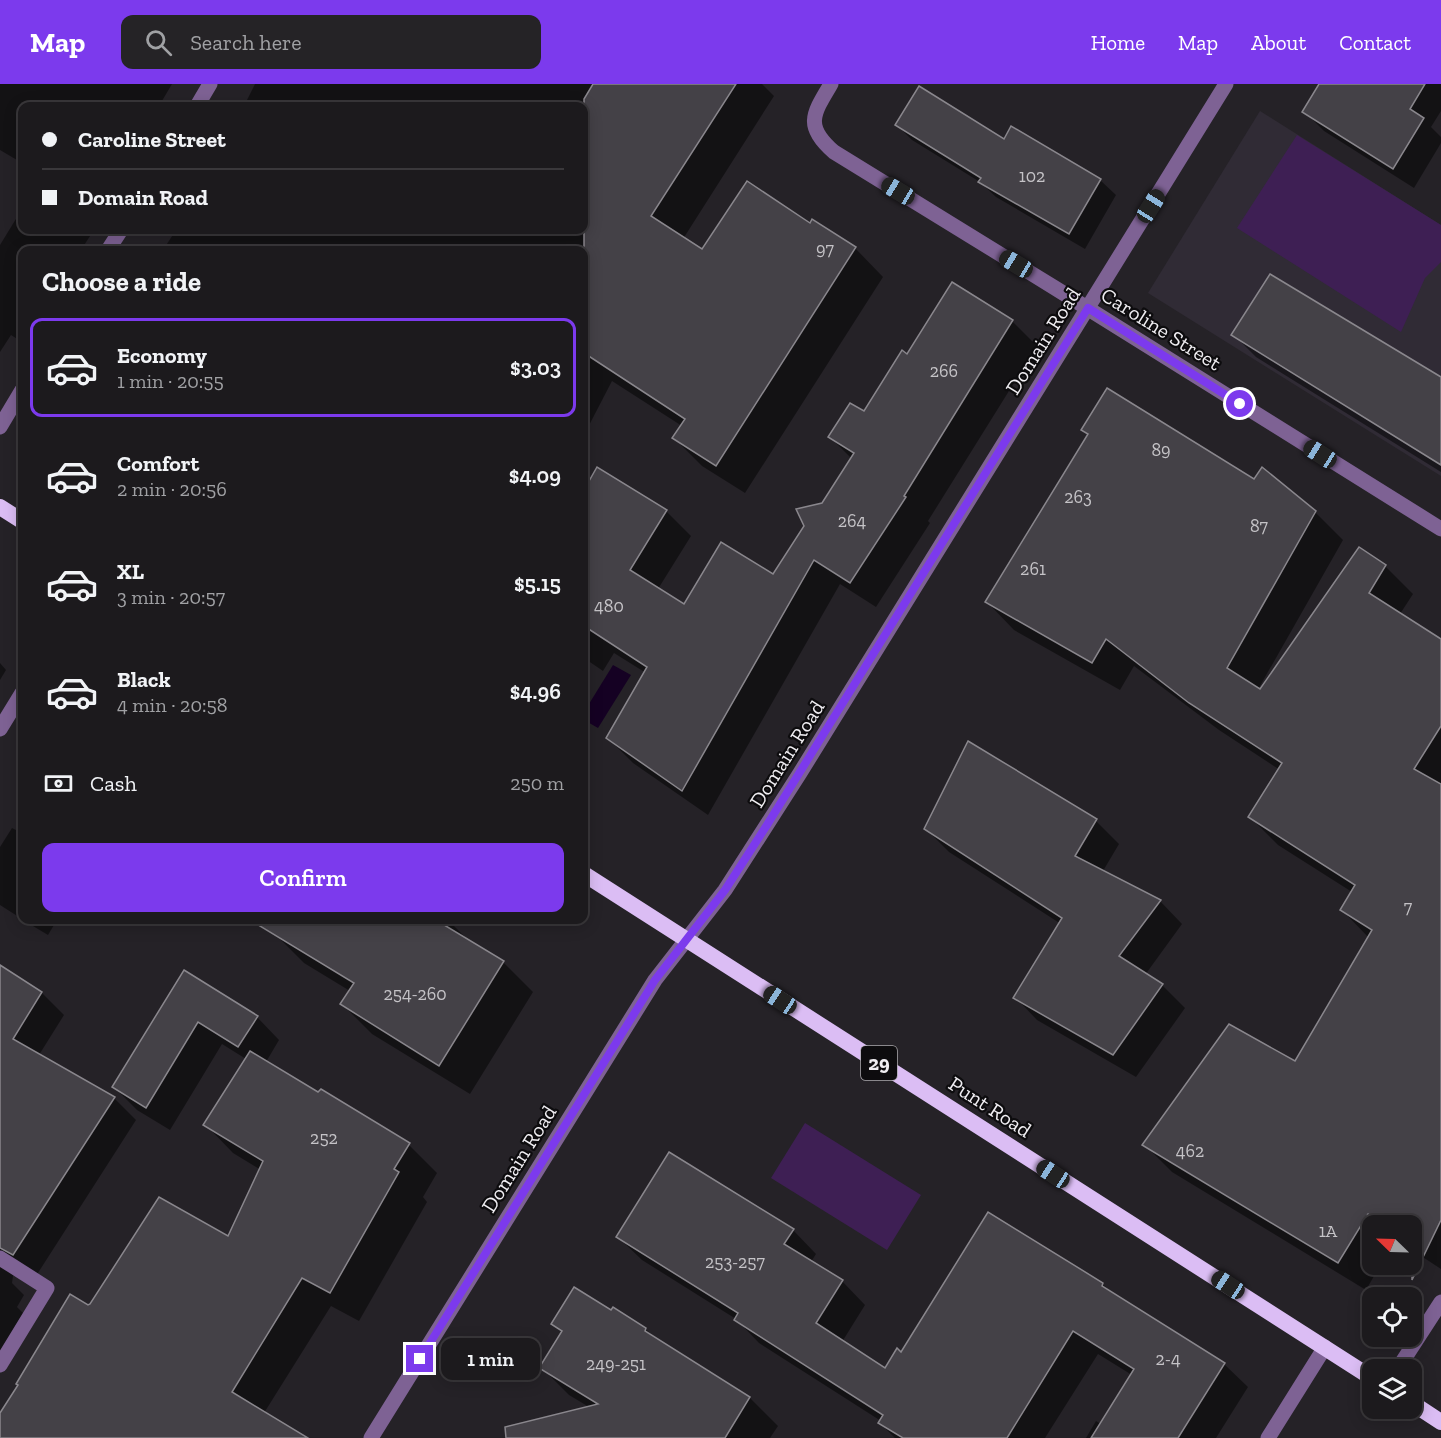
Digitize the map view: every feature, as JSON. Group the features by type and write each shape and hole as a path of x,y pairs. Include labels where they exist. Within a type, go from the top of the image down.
{"highway":[{"path":"0,507 18,518"},
{"name":"Punt Road","path":"588,877 1362,1371"},
{"path":"1422,1410 1441,1422"}],"street":[{"path":"199,102 210,84"},
{"name":"Caroline Street","path":"831,84 817,107 814,120 817,134 822,142 839,155 1441,529"},
{"name":"Domain Road","path":"371,1438 655,980 725,890 770,820 1226,84"},
{"path":"0,427 18,397"},
{"path":"0,729 18,700"},
{"path":"0,1258 47,1287 0,1365"},
{"path":"1404,1359 1441,1302"},
{"path":"1268,1438 1325,1347"}],"shaded area":[{"path":"1260,111 1441,225 1441,476 1148,293"},
{"path":"1297,135 1441,225 1441,262 1425,278 1401,332 1237,228"},
{"path":"613,665 631,675 598,728 588,722 588,706"},
{"path":"805,1123 921,1195 887,1250 771,1178"}],"building":[{"path":"593,84 736,84 651,216 702,249 747,181 810,223 812,219 856,247 716,466 672,438 685,419 588,356 588,246 584,246 584,234 588,234 588,102 584,102"},
{"path":"1319,84 1425,84 1410,109 1424,118 1393,169 1302,112"},
{"path":"919,86 1004,139 1011,126 1101,179 1069,234 978,182 981,178 895,125"},
{"path":"1270,274 1441,377 1441,465 1231,335"},
{"path":"952,282 1013,320 904,496 906,497 850,583 814,560 682,791 606,738 647,667 588,629 588,483 597,467 667,510 630,570 684,604 721,542 773,574 804,526 796,509 822,503 854,453 828,437 850,403 864,411 902,350 907,354"},
{"path":"1107,388 1254,479 1262,467 1316,511 1227,668 1260,689 1359,547 1386,565 1369,593 1441,639 1441,726 1414,769 1441,784 1441,1220 1422,1259 1422,1215 1362,1215 1362,1224 1338,1263 1142,1145 1229,1024 1295,1061 1372,930 1340,910 1355,885 1248,817 1282,763 1189,703 1106,639 1092,663 985,602 1088,434 1081,430"},
{"path":"968,741 1097,819 1075,856 1161,900 1119,956 1163,984 1113,1055 1013,998 1062,918 924,829"},
{"path":"257,924 443,924 504,961 439,1066 340,1004 354,983"},
{"path":"0,965 42,992 13,1039 115,1097 13,1255 0,1248"},
{"path":"184,970 258,1016 238,1047 198,1022 146,1108 112,1087"},
{"path":"250,1051 318,1092 321,1089 410,1143 394,1169 399,1172 330,1293 302,1278 232,1392 308,1438 0,1438 0,1413 70,1294 90,1304 159,1197 228,1236 263,1161 203,1125"},
{"path":"669,1152 794,1229 784,1244 843,1280 816,1323 885,1368 897,1348 901,1352 988,1212 1103,1283 1102,1286 1225,1363 1178,1438 1091,1438 1134,1369 1073,1331 1007,1438 903,1438 878,1423 883,1415 734,1320 738,1313 616,1237"},
{"path":"574,1287 611,1310 613,1307 646,1328 645,1331 750,1397 725,1438 506,1438 505,1427 598,1404 539,1368 562,1331 551,1324"}],"route":[{"path":"420,1359 655,980 725,890 767,825 1088,308 1240,404"}]}
